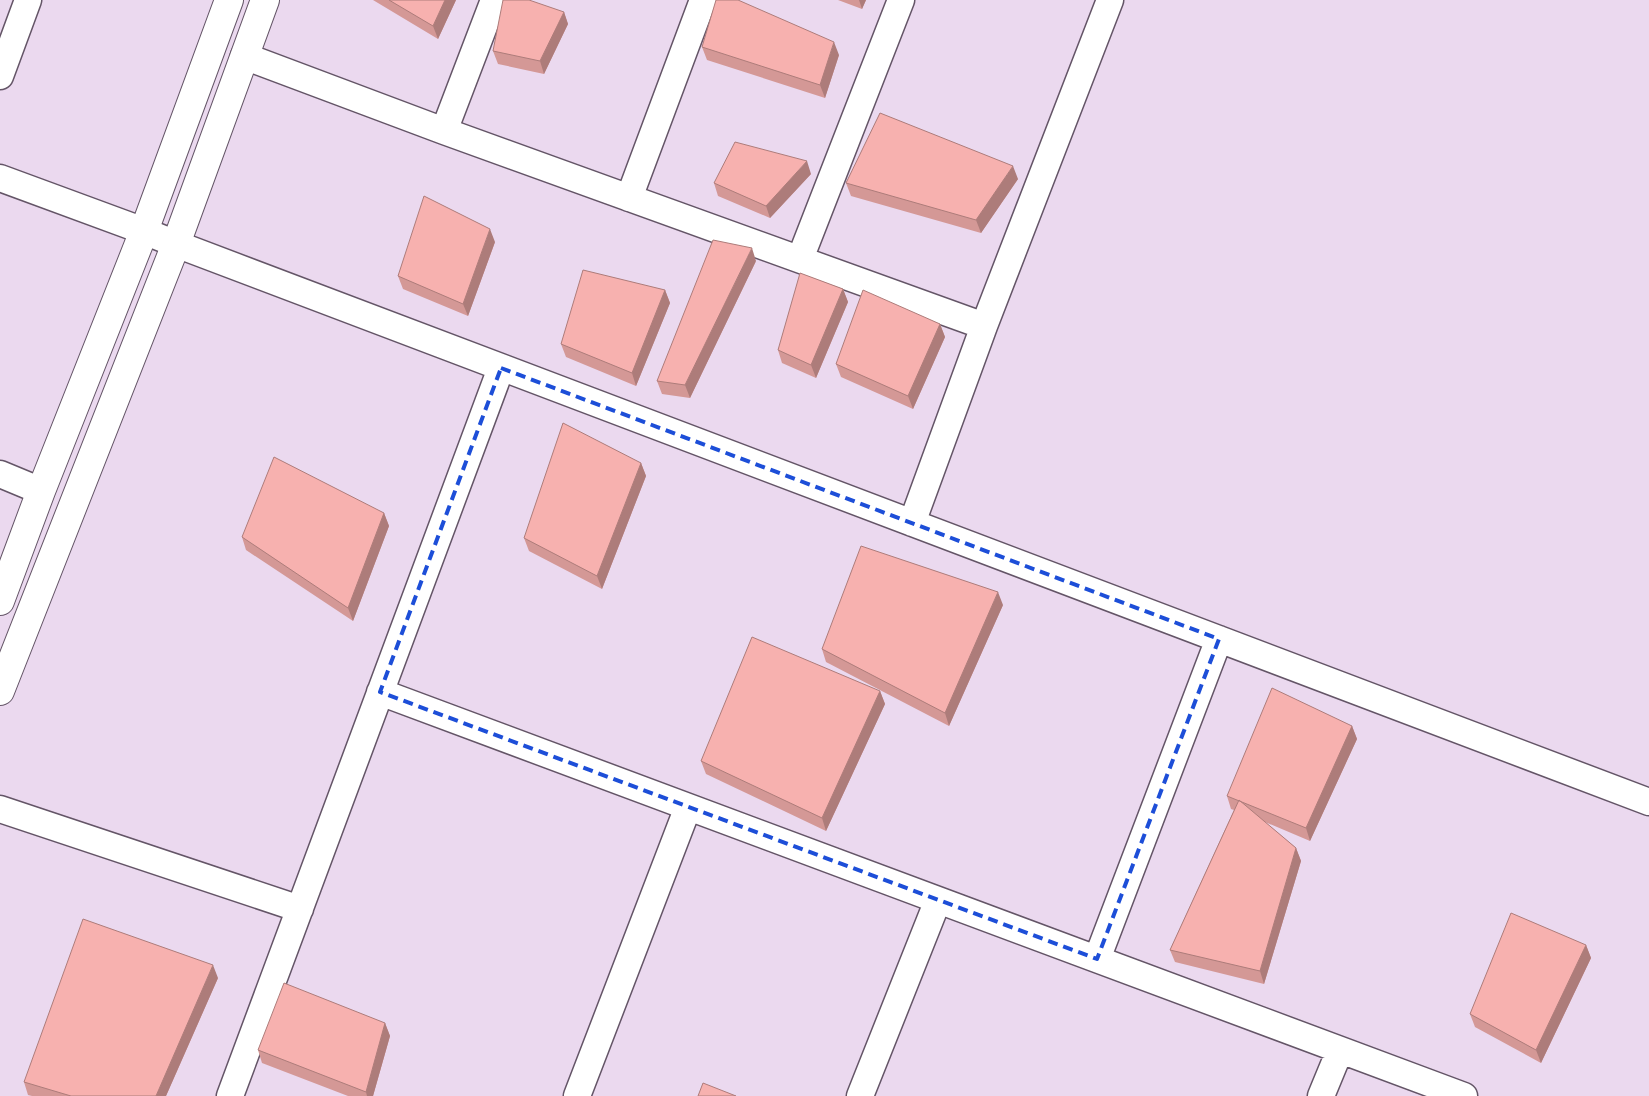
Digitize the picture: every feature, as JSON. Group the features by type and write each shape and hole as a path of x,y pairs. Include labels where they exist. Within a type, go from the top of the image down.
{"street":[{"path":"0,76 28,0"},
{"path":"0,601 41,491 144,231 229,0"},
{"path":"0,691 176,244 265,0"},
{"path":"444,131 494,0"},
{"path":"629,198 703,0"},
{"path":"800,259 901,0"},
{"path":"912,523 984,326 1110,0"},
{"path":"244,56 444,131 984,326"},
{"path":"0,178 1649,802"},
{"path":"230,1096 501,368"},
{"path":"0,474 41,491"},
{"path":"1097,959 1218,639"},
{"path":"380,692 1464,1096"},
{"path":"577,1096 688,807"},
{"path":"0,809 300,909"},
{"path":"860,1096 938,900"},
{"path":"1321,1096 1340,1050"}],"highlighted area":[{"path":"501,368 1219,639 1097,959 380,692"}],"building":[{"path":"389,0 445,0 433,26"},
{"path":"503,0 529,0 564,12 540,61 493,51"},
{"path":"716,0 738,0 834,42 820,85 702,47"},
{"path":"880,113 1013,166 976,220 846,183"},
{"path":"735,142 807,161 766,206 714,183"},
{"path":"424,196 490,229 463,304 398,276"},
{"path":"713,240 752,248 685,385 657,381"},
{"path":"583,270 665,290 632,373 561,344"},
{"path":"800,273 843,289 811,365 778,350"},
{"path":"863,290 940,324 908,396 836,364"},
{"path":"563,423 641,463 597,576 524,538"},
{"path":"274,457 384,513 348,608 242,537"},
{"path":"861,546 998,592 945,713 822,649"},
{"path":"752,637 880,691 822,818 701,761"},
{"path":"1272,688 1352,726 1306,828 1227,796"},
{"path":"1239,800 1296,848 1260,971 1170,950"},
{"path":"1511,913 1586,945 1536,1050 1470,1014"},
{"path":"83,919 213,965 156,1096 71,1096 24,1082"},
{"path":"284,983 385,1023 366,1092 258,1050"},
{"path":"703,1083 736,1096 698,1096"}]}
